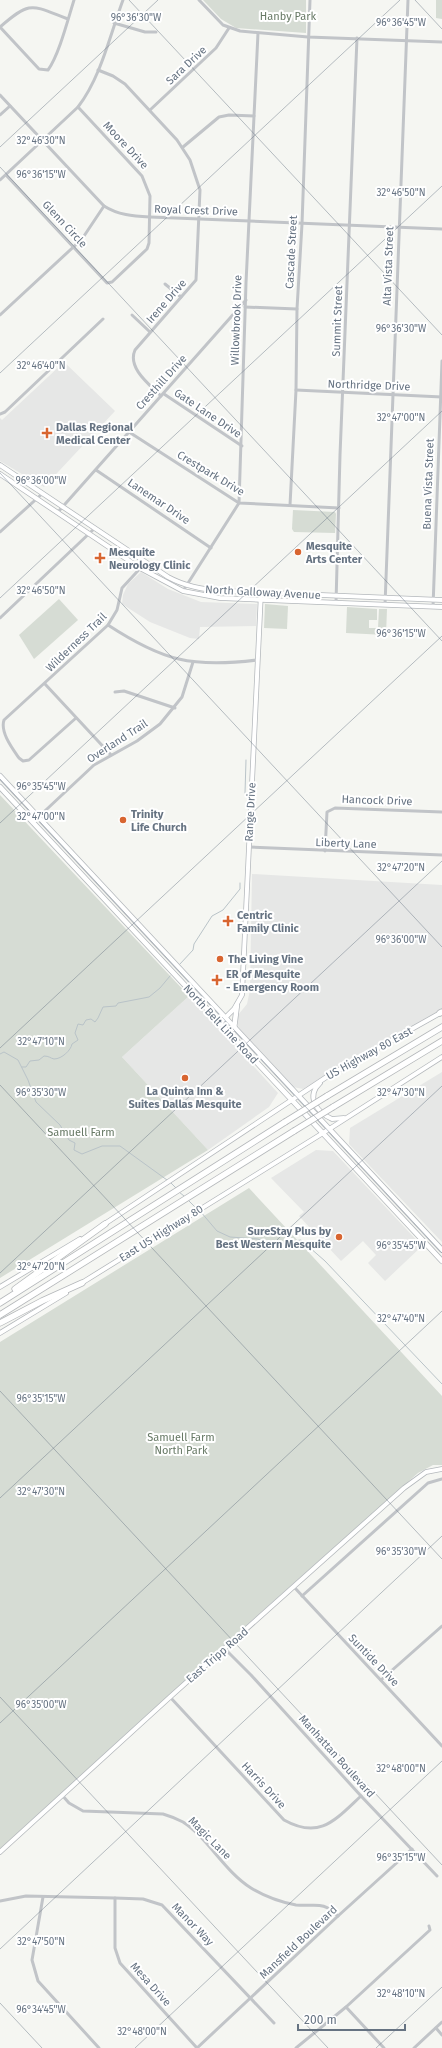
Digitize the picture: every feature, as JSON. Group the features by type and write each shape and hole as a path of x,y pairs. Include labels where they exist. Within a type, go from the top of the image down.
{"highway":[{"path":"0,1303 285,1122 442,1028"},
{"path":"0,1315 294,1131 442,1041"},
{"path":"0,1299 36,1276 105,1224"},
{"path":"0,1324 42,1301 82,1284"}],"main road":[{"name":"North Galloway Avenue","path":"0,465 168,577 187,585 217,591 442,600"},
{"name":"North Galloway Avenue","path":"0,474 140,568 183,591 220,598 336,604 442,607"},
{"path":"19,487 24,481"},
{"name":"Range Drive","path":"220,1024 237,1005 242,995 244,974 261,592"},
{"name":"North Belt Line Road","path":"0,776 258,1055 442,1250"},
{"name":"North Belt Line Road","path":"0,787 442,1261"},
{"path":"131,928 136,923"},
{"path":"234,1029 237,1005"},
{"name":"US Highway 80 East","path":"297,1096 328,1076 441,1012"},
{"path":"253,1059 258,1055"},
{"path":"323,1133 442,1057"},
{"path":"328,1076 313,1091 313,1100 327,1117 334,1119 348,1117"},
{"path":"0,1287 105,1224 297,1096"},
{"name":"East US Highway 80","path":"0,1333 82,1284 178,1222 323,1133"},
{"path":"411,1227 416,1222"},
{"name":"East Tripp Road","path":"0,1852 224,1648 414,1480 426,1472 442,1469"}],"street":[{"path":"68,19 30,7 20,10 0,27 37,67 45,70 50,66 68,19 74,0"},
{"path":"0,180 78,107 92,85 123,0"},
{"path":"199,0 219,21 229,28 258,33 308,37 442,42"},
{"name":"Cascade Street","path":"290,505 296,390 297,309 302,224 310,0"},
{"name":"Alta Vista Street","path":"385,605 408,0"},
{"path":"114,24 145,32 156,32"},
{"name":"Sara Drive","path":"150,110 216,48 229,28"},
{"name":"Willowbrook Drive","path":"183,591 212,548 239,503 242,446 245,307 258,33"},
{"name":"Summit Street","path":"336,604 357,38"},
{"name":"Irene Drive","path":"98,70 113,76 125,84 183,147 195,171 200,190 197,277 181,298 135,350 132,360 148,382"},
{"name":"Royal Crest Drive","path":"0,95 104,206 111,211 127,216 442,229"},
{"path":"0,115 10,106"},
{"name":"Moore Drive","path":"78,107 142,176 150,196 149,243 146,249 112,282"},
{"path":"183,147 219,117 229,115 254,116"},
{"name":"Glenn Circle","path":"6,175 107,283 112,282"},
{"path":"0,315 82,239 104,206"},
{"path":"166,284 181,298"},
{"name":"Cresthill Drive","path":"58,512 246,300"},
{"path":"245,307 297,309"},
{"path":"132,316 150,332"},
{"path":"0,414 5,412 103,318"},
{"name":"Buena Vista Street","path":"433,607 442,361"},
{"name":"Gate Lane Drive","path":"148,382 162,395 242,446"},
{"name":"Northridge Drive","path":"296,390 441,397"},
{"name":"Crestpark Drive","path":"128,432 239,503 339,508"},
{"name":"Lanemar Drive","path":"96,470 212,548"},
{"path":"0,532 42,493"},
{"path":"0,618 90,535 95,528"},
{"name":"Wilderness Trail","path":"76,718 34,756 23,761 1,732 1,723 108,625 117,610 122,588 146,562"},
{"path":"108,625 152,651 193,662 226,663 257,660"},
{"name":"Overland Trail","path":"32,823 94,765 147,735 175,708 182,697 193,662"},
{"path":"45,684 111,755"},
{"path":"115,692 124,691 175,708"},
{"name":"Hancock Drive","path":"325,851 326,819 330,809 442,812"},
{"name":"Liberty Lane","path":"249,847 442,855"},
{"path":"302,1596 428,1483 442,1479"},
{"name":"Suntide Drive","path":"294,1587 442,1746"},
{"path":"381,1680 442,1626"},
{"name":"Manhattan Boulevard","path":"224,1648 251,1675 361,1796 437,1876"},
{"name":"Harris Drive","path":"170,1697 284,1820 294,1826 303,1829 310,1829 332,1822 361,1796"},
{"name":"Magic Lane","path":"62,1795 69,1803 83,1811 163,1814 170,1816 183,1823 235,1876 250,1887 266,1896 285,1902 297,1905 325,1906 338,1916"},
{"name":"Mansfield Boulevard","path":"197,2048 412,1849"},
{"name":"Manor Way","path":"0,1901 26,1896 115,1898 143,1899 162,1905 252,1998 274,2023"},
{"path":"43,1897 32,1960 38,1981 99,2048"},
{"name":"Mesa Drive","path":"115,1898 115,1948 120,1963 197,2048"},
{"path":"296,2048 346,2007 430,1930 429,1926"},
{"path":"346,2007 384,2048"},
{"path":"414,2048 442,2022"},
{"path":"436,2028 442,2035"}],"shaded area":[{"name":"Dallas Regional Medical Center","path":"64,362 115,411 44,487 0,461 0,418 2,420"},
{"path":"141,572 168,589 201,602 257,604 256,626 200,627 199,639 190,638 150,622 122,604 123,595 128,584"},
{"path":"252,874 442,885 442,1009 303,1089 293,1087 238,1026 238,1015 247,1004 250,990"},
{"path":"189,996 278,1093 269,1107 208,1150 122,1057"},
{"path":"442,1072 442,1242 349,1144 350,1128"},
{"path":"316,1150 333,1151 422,1246 385,1281 368,1263 376,1255 363,1241 341,1261 299,1216 304,1212 271,1178"}],"green space":[{"name":"Hanby Park","path":"203,0 306,0 306,33 236,28 221,19"},
{"path":"436,0 442,0 442,19 436,18"},
{"path":"293,510 335,512 335,533 294,532 292,529"},
{"path":"59,599 78,620 34,659 19,635"},
{"path":"265,604 288,606 287,629 264,628"},
{"path":"347,607 377,609 377,620 369,620 369,628 378,628 379,609 387,609 386,635 346,633"},
{"name":"Samuell Farm","path":"0,795 189,996 122,1057 208,1150 0,1278"},
{"name":"Samuell Farm North Park","path":"249,1188 442,1396 442,1465 433,1465 418,1473 223,1646 0,1851 0,1342"}],"waterway":[{"path":"245,793 246,760"},
{"path":"180,964 193,950 194,944 212,916 223,910 240,889 240,883"},
{"path":"22,1067 26,1067 30,1061 39,1060 44,1056 54,1059 63,1056 72,1044 78,1040 75,1033 78,1024 83,1025 86,1020 91,1019 95,1022 103,1007 116,1006 118,1003 149,997 160,988 170,976"},
{"path":"0,1054 4,1052 18,1060 28,1080 36,1102 60,1125 69,1140 75,1143 74,1150 82,1154 102,1146 120,1146 167,1180"},
{"path":"171,1183 176,1188"},
{"path":"179,1192 184,1196"},
{"path":"188,1200 197,1209"},
{"path":"200,1211 217,1231 230,1237 258,1239 280,1249 293,1241 301,1240 325,1261 442,1384"}],"place":[{"name":"Dallas Regional Medical Center","path":"47,433"},
{"name":"Mesquite Arts Center","path":"298,552"},
{"name":"Mesquite Neurology Clinic","path":"100,558"},
{"name":"Trinity Life Church","path":"123,820"},
{"name":"Centric Family Clinic","path":"228,921"},
{"name":"The Living Vine","path":"220,959"},
{"name":"ER of Mesquite - Emergency Room","path":"217,980"},
{"name":"La Quinta Inn & Suites Dallas Mesquite","path":"185,1078"},
{"name":"SureStay Plus by Best Western Mesquite","path":"339,1237"}]}
